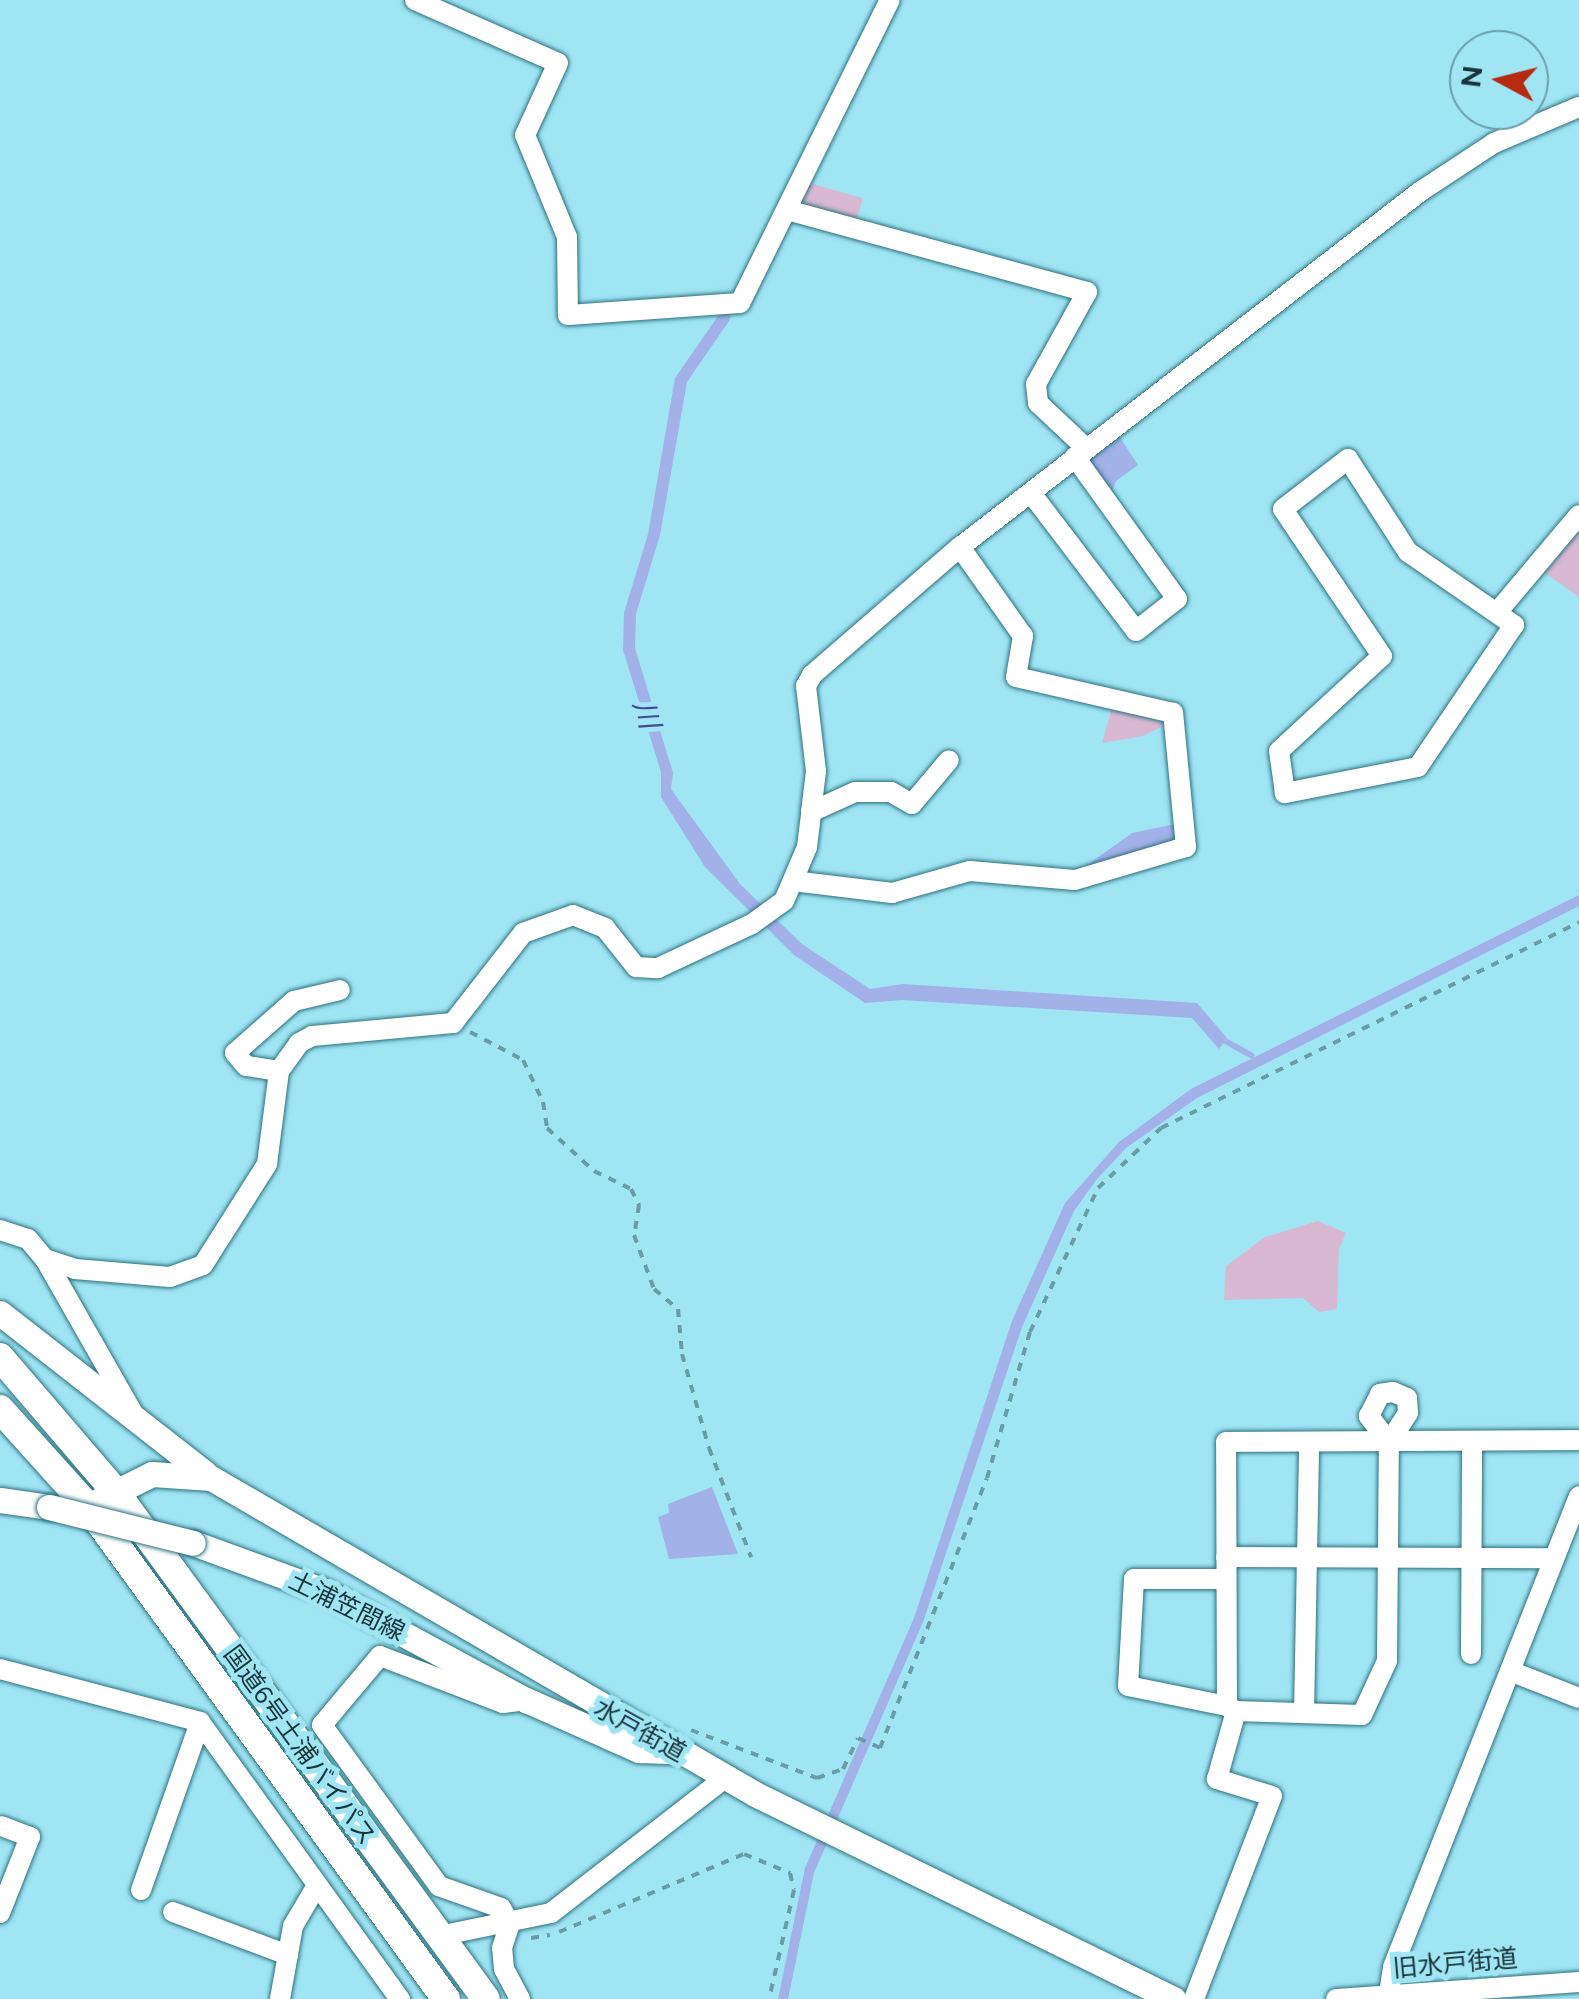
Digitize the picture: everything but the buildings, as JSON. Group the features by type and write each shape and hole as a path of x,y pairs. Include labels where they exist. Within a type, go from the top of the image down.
{"highway":[{"path":"0,1358 114,1490"},
{"path":"0,1409 89,1508"},
{"name":"国道6号土浦バイパス","path":"114,1490 486,1999"},
{"name":"国道6号土浦バイパス","path":"89,1508 446,1999"}],"main road":[{"path":"0,1314 143,1430 211,1478"},
{"name":"水戸街道","path":"89,1508 114,1490 170,1471 211,1478 681,1739 725,1778 892,1866 1174,1999"},
{"name":"土浦笠間線","path":"0,1500 49,1507 194,1542 324,1592 526,1700 639,1750 681,1739"}],"street":[{"path":"415,0 558,64 525,135 567,237 568,315 740,303 890,0"},
{"path":"45,1258 74,1269 170,1277 204,1264 266,1164 279,1071 312,1036 453,1023 506,949 552,920 590,920 636,967 658,968 752,924 784,901 811,812 816,772 806,686 812,674 960,547 1421,191 1494,143 1579,108"},
{"path":"787,210 1087,292 1036,384 1038,403 1080,452 1177,599 1136,631 1031,493"},
{"path":"1348,459 1408,552 1498,610 1514,625 1418,767 1285,793 1279,751 1382,656 1284,509 1348,459"},
{"path":"1498,610 1579,515"},
{"path":"793,881 892,893 970,870 1075,880 1186,847 1173,714 1016,677 1023,636 960,547"},
{"path":"811,812 855,792 891,792 912,804 950,760"},
{"path":"279,1071 246,1066 235,1052 294,1001 340,990"},
{"path":"0,1230 28,1240 45,1258 143,1430"},
{"path":"1194,1999 1272,1796 1217,1779 1231,1708 1226,1442 1579,1440"},
{"path":"1470,1654 1472,1441"},
{"path":"1304,1713 1309,1442"},
{"path":"1226,1579 1134,1579 1128,1686 1231,1708 1362,1715 1386,1661 1390,1442"},
{"path":"1389,1993 1393,1967 1579,1496"},
{"path":"1226,1558 1554,1558"},
{"path":"520,1999 504,1969 502,1948 510,1924 501,1908 438,1886 322,1725 380,1656 504,1703 526,1700"},
{"path":"0,1668 200,1722 400,1999"},
{"path":"1510,1671 1579,1698"},
{"path":"141,1890 200,1722"},
{"path":"440,1936 551,1913 725,1778"},
{"path":"0,1913 30,1837 2,1826"},
{"path":"280,1999 293,1926 316,1887"},
{"path":"173,1912 288,1956"},
{"name":"旧水戸街道","path":"1336,1999 1579,1982"}],"path":[{"path":"681,1739 817,1778 843,1769 858,1738 880,1748 987,1478 1030,1332 1098,1188 1160,1128 1579,922"},
{"path":"453,1023 523,1060 543,1102 546,1128 594,1172 631,1188 639,1206 634,1235 654,1289 678,1309 682,1354 710,1448 751,1556"},
{"path":"510,1924 534,1940 594,1921 684,1874 744,1854 790,1873 794,1890 770,1999"}],"shaded area":[{"path":"806,182 863,198 854,227 798,211"},
{"path":"1579,525 1579,597 1544,572"},
{"path":"1113,704 1169,723 1143,736 1102,743"},
{"path":"1318,1221 1346,1233 1339,1249 1337,1309 1319,1312 1303,1298 1224,1300 1226,1266 1265,1237"}],"water":[{"name":"川","path":"743,280 729,321 687,382 660,535 636,614 635,648 673,773 671,789 740,884 802,944 870,989 903,984 1197,1003 1227,1038 1219,1049 1192,1018 902,1000 865,1003 794,955 705,867 661,797 661,772 623,650 624,613 648,534 675,378"},
{"path":"1115,430 1138,465 1116,481 1109,499 1080,458"},
{"path":"1180,823 1181,843 1076,873 1132,833"},
{"path":"1579,895 1579,906 1197,1098 1126,1148 1097,1179 1074,1211 1022,1327 923,1622 814,1873 788,1999 778,1999 805,1868 914,1618 1012,1321 1065,1203 1119,1142 1191,1089"},
{"path":"712,1487 738,1554 669,1559 658,1517 669,1513 668,1504"}],"waterway":[{"name":"川","path":"1218,1037 1251,1055"}]}
